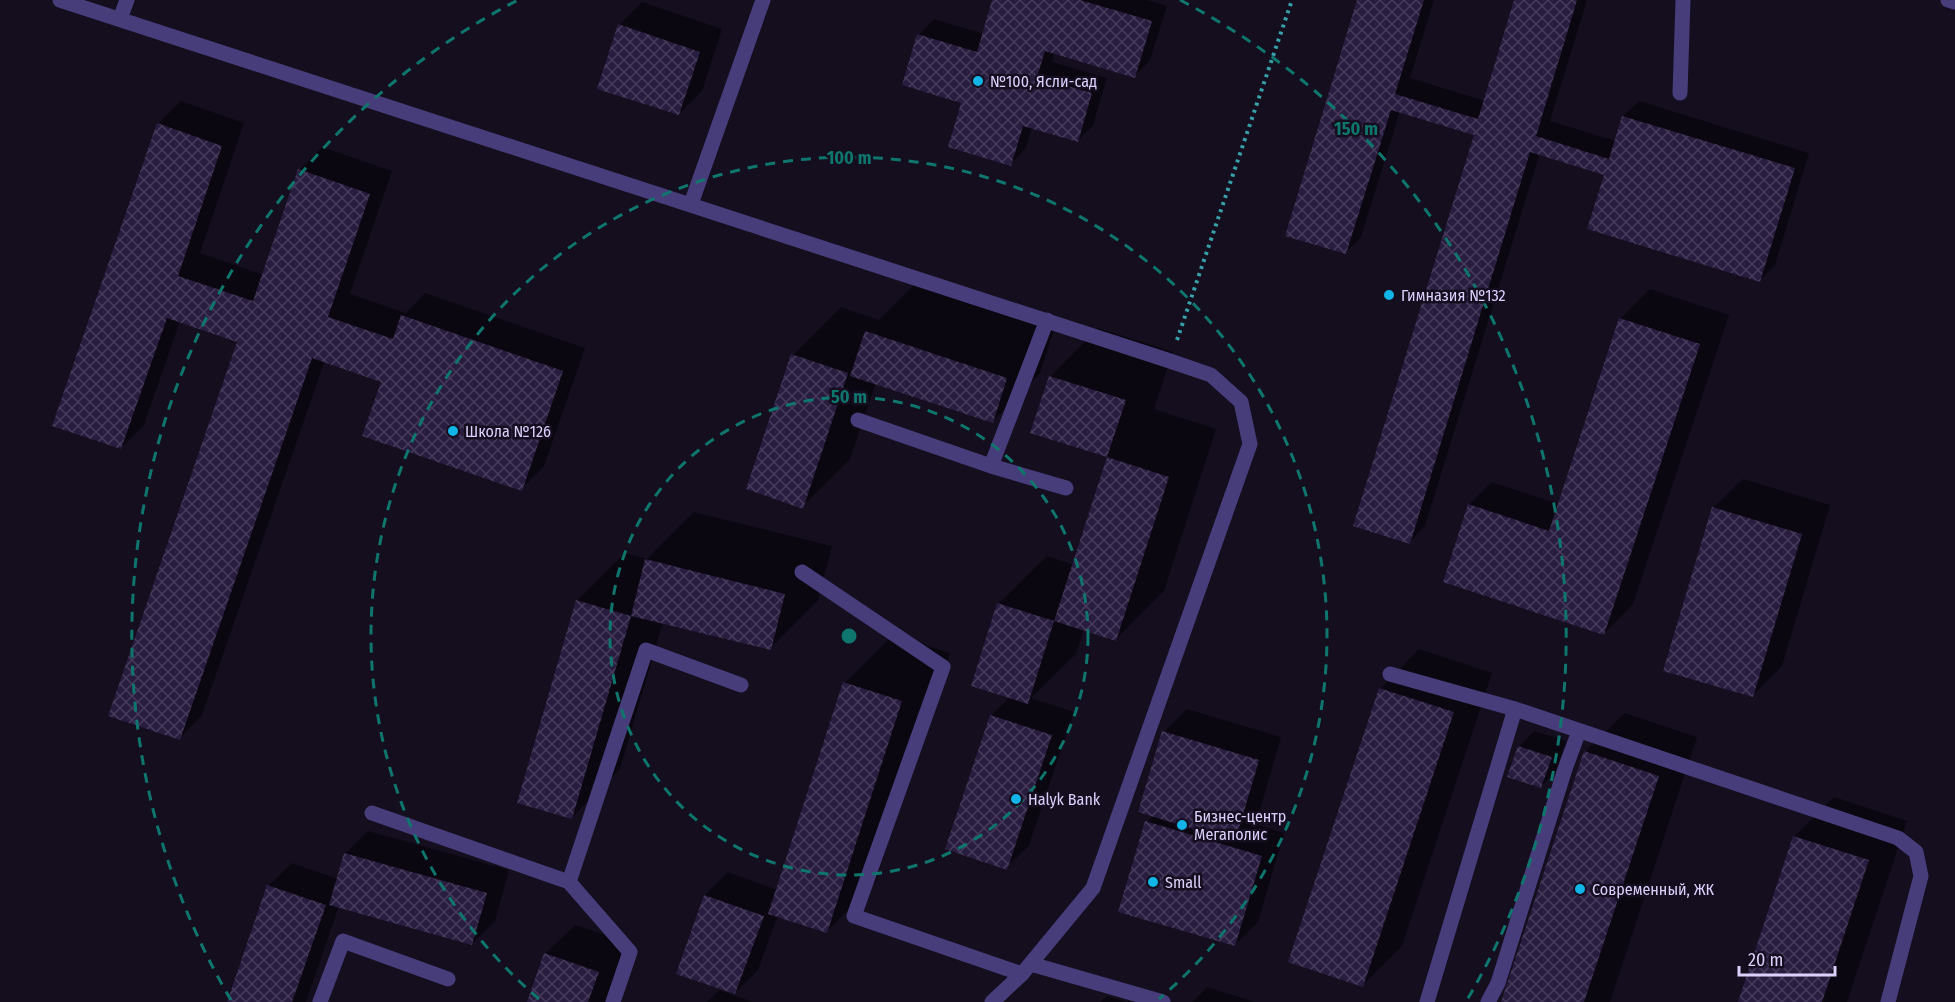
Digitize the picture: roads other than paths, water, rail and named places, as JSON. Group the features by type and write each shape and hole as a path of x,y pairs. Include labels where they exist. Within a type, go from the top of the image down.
{"street":[{"path":"60,0 1170,361 1211,375 1241,402 1250,444 1093,888 1026,969 993,1002"},
{"path":"120,19 127,0"},
{"path":"691,204 763,0"},
{"path":"1680,93 1683,0"},
{"path":"1948,0 1955,2"},
{"path":"991,466 1047,320"},
{"path":"858,420 991,466 1066,488"},
{"path":"802,572 943,667 854,916 1026,969 1163,1002"},
{"path":"569,882 646,650 741,685"},
{"path":"1390,674 1515,709 1898,838 1916,852 1921,876 1888,1002"},
{"path":"1427,1002 1515,709"},
{"path":"1488,1002 1498,983 1579,731"},
{"path":"372,813 569,882 630,952 613,1002"},
{"path":"320,1002 343,941 448,979"}],"place":[{"name":"№100, Ясли-сад","path":"978,81"},
{"name":"Гимназия №132","path":"1389,295"},
{"name":"Школа №126","path":"453,431"},
{"name":"Halyk Bank","path":"1016,799"},
{"name":"Бизнес-центр Мегаполис","path":"1182,825"},
{"name":"Small","path":"1153,882"},
{"name":"Современный, ЖК","path":"1580,889"}]}
